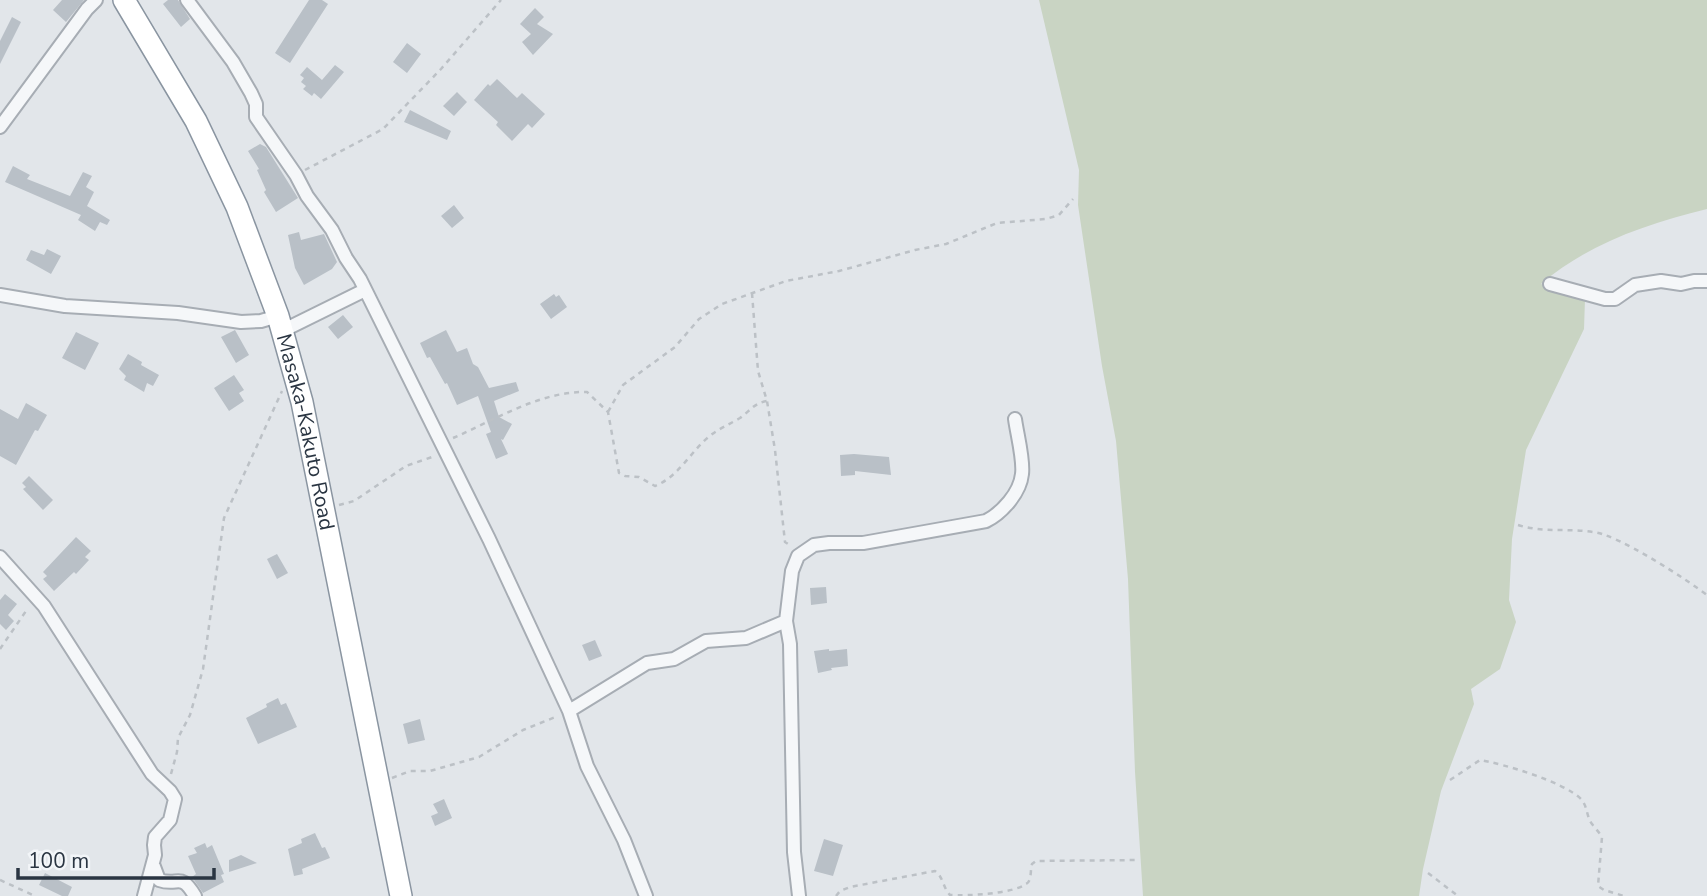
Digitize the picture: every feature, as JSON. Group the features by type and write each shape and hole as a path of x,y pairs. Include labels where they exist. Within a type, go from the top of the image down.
{"highway":[{"name":"Masaka-Kakuto Road","path":"124,0 196,121 260,264 280,324 302,402 401,896"}],"street":[{"path":"0,127 96,0"},
{"path":"187,0 233,62 256,104 256,117 332,230 365,290 489,539 569,711 587,765 624,840 646,896"},
{"path":"1550,284 1605,299 1615,299 1635,285 1661,281 1681,284 1707,281"},
{"path":"0,295 65,306 177,313 241,322 280,324 365,290"},
{"path":"799,896 794,852 790,644 786,621 792,571 798,556 814,545 863,543 986,521 999,515 1018,486 1022,474 1015,419"},
{"path":"0,557 37,598 152,774 175,799 170,820 155,837 156,855 144,896"},
{"path":"569,711 637,667 674,659 706,641 746,638 786,621"},
{"path":"153,864 159,880 166,883 186,881 195,896"}],"path":[{"path":"296,175 383,129 441,69 501,0"},
{"path":"608,412 623,385 675,347 699,319 722,304 786,281 839,271 946,244 997,223 1046,219 1059,215 1073,199"},
{"path":"752,293 758,372 767,401 775,450 785,542 803,552"},
{"path":"167,788 178,738 190,715 203,669 224,518 293,369"},
{"path":"324,510 354,501 406,466 547,397 587,392 608,412 619,473 639,477 655,486 690,458 709,436 742,416 758,402 767,401"},
{"path":"1518,525 1531,529 1602,534 1651,559 1707,595"},
{"path":"0,649 37,598"},
{"path":"379,782 410,771 430,771 478,757 523,730 569,711"},
{"path":"1450,780 1480,760 1556,783 1580,798 1587,808 1592,824 1602,837 1598,886 1604,891 1624,896"},
{"path":"836,896 850,887 935,871 940,874 945,890 950,895 996,892 1027,884 1032,864 1036,861 1138,860"},
{"path":"1428,873 1458,896"},
{"path":"0,880 35,896"}],"green space":[{"path":"1039,0 1707,0 1707,209 1662,221 1599,246 1541,284 1585,299 1584,329 1526,450 1512,539 1509,600 1516,622 1500,669 1471,689 1474,704 1441,791 1419,896 1143,896 1135,772 1128,579 1116,441 1078,205 1079,170"}],"building":[{"path":"62,0 84,0 66,22 53,10"},
{"path":"168,0 178,0 190,19 181,27 163,4"},
{"path":"309,0 322,0 328,4 290,63 275,53"},
{"path":"535,8 544,17 537,24 553,34 533,55 522,42 531,34 520,24"},
{"path":"12,17 21,22 0,64 0,41"},
{"path":"407,43 421,54 407,73 393,62"},
{"path":"335,65 344,72 321,99 303,89 306,86 301,82 304,78 300,75 307,67 322,80"},
{"path":"497,79 517,98 522,93 545,114 532,128 528,124 512,141 496,125 498,122 474,100 488,84 490,86"},
{"path":"457,92 467,102 454,116 443,106"},
{"path":"410,110 451,131 447,140 404,122"},
{"path":"260,144 266,147 298,198 276,212 264,192 266,190 257,170 259,169 248,151"},
{"path":"13,166 30,175 27,179 70,196 83,172 92,176 86,187 94,192 87,206 110,220 107,225 100,222 95,231 78,220 81,215 5,182"},
{"path":"454,205 464,218 452,228 441,216"},
{"path":"299,232 301,240 324,234 337,262 332,269 304,285 295,268 288,235"},
{"path":"47,249 61,256 51,274 26,260 31,250 44,255"},
{"path":"554,294 556,297 559,295 567,307 551,319 540,304"},
{"path":"343,315 353,327 338,339 328,327"},
{"path":"235,330 249,355 236,363 221,337"},
{"path":"446,330 457,352 467,348 473,364 478,367 489,388 516,382 519,391 494,401 499,417 512,424 503,440 501,439 508,454 496,459 486,434 491,432 478,396 457,405 447,383 445,384 430,357 427,358 420,343"},
{"path":"76,332 99,343 85,370 62,358"},
{"path":"128,354 159,375 153,386 147,383 144,392 124,380 126,376 119,369"},
{"path":"234,375 244,390 239,393 244,401 229,411 214,388"},
{"path":"26,403 47,415 38,431 35,430 16,465 0,456 0,409 18,419"},
{"path":"840,455 889,457 891,475 855,471 855,475 841,476"},
{"path":"29,476 53,500 43,510 23,489 26,487 22,483"},
{"path":"76,537 91,551 85,557 89,560 54,591 43,579 47,576 43,572"},
{"path":"277,554 288,573 277,579 267,559"},
{"path":"826,587 827,603 811,605 810,588"},
{"path":"5,594 17,604 8,615 14,621 6,630 0,624 0,600"},
{"path":"595,640 602,656 589,661 582,645"},
{"path":"847,649 848,666 818,673 814,651"},
{"path":"278,698 281,705 286,703 297,727 258,744 246,718"},
{"path":"420,719 425,740 408,744 403,724"},
{"path":"444,799 452,818 435,826 431,816 438,813 433,804"},
{"path":"315,833 330,858 302,869 303,874 294,876 288,849"},
{"path":"824,839 843,845 833,876 814,871"},
{"path":"205,843 207,848 212,845 224,874 221,875 224,882 203,893 192,877 196,874 188,856 197,853 194,848"},
{"path":"241,855 257,863 229,872 229,860"},
{"path":"45,873 72,887 68,896 62,896 39,885"}]}
